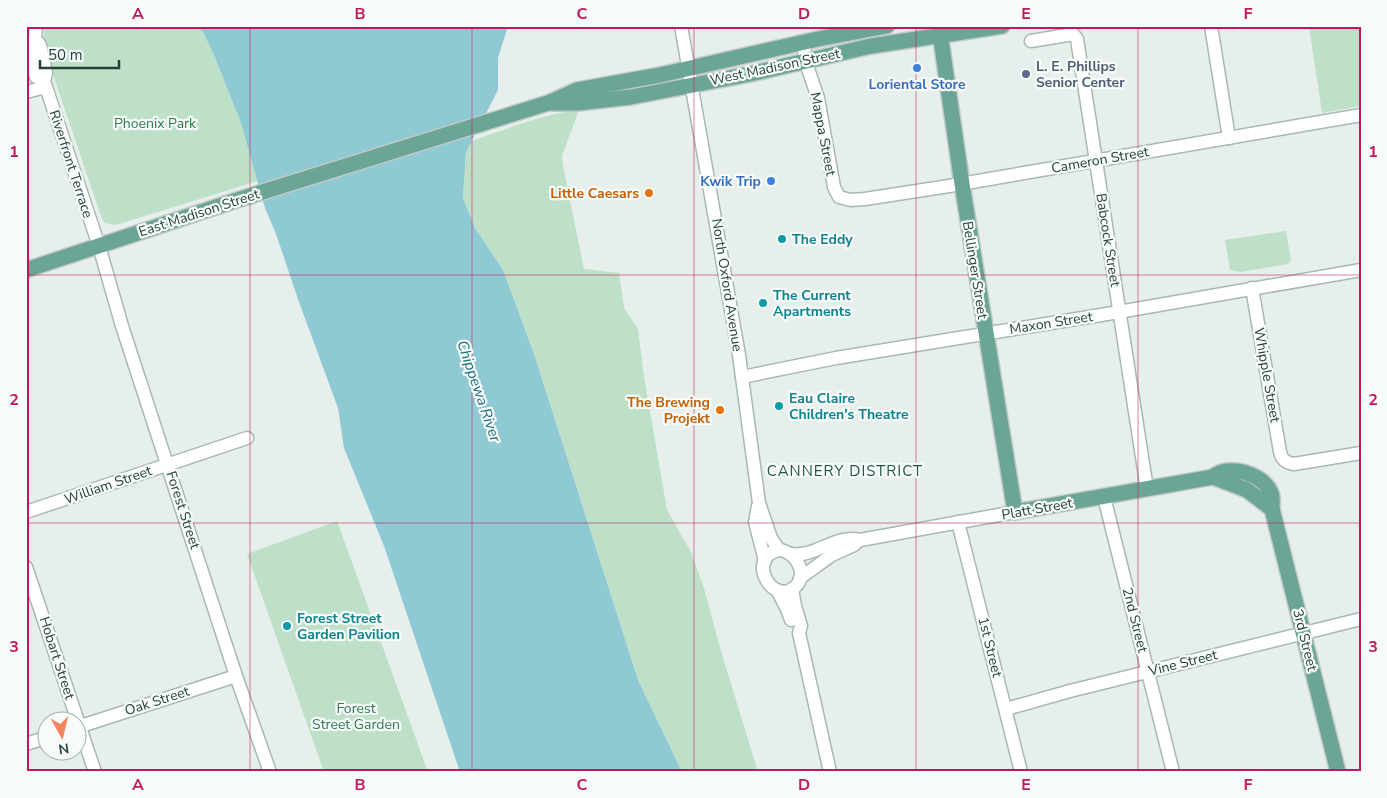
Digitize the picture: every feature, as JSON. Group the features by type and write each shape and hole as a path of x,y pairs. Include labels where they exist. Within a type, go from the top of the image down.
{"main road":[{"name":"West Madison Street","path":"373,158 548,103 577,90 688,69 804,42 887,26"},
{"name":"West Madison Street","path":"548,103 607,101 750,74 805,60 940,31 1002,26"},
{"name":"Bellinger Street","path":"940,31 985,334 1015,512"},
{"name":"East Madison Street","path":"26,270 237,200 373,158"},
{"name":"Platt Street","path":"1015,512 1214,477 1219,472 1225,470 1233,470 1250,483"},
{"name":"3rd Street","path":"1250,483 1266,486 1272,494 1272,509 1338,772"}],"street":[{"name":"North Oxford Avenue","path":"681,26 718,228 742,377 759,503 771,538 785,552"},
{"path":"1211,26 1229,138"},
{"name":"Riverfront Terrace","path":"36,33 30,45 31,61 36,77 45,84 99,246"},
{"name":"Babcock Street","path":"1031,41 1073,34 1076,36 1147,489"},
{"name":"Mappa Street","path":"804,42 805,60 818,98 834,187 839,197"},
{"path":"26,92 45,84"},
{"name":"Cameron Street","path":"839,197 851,200 865,199 962,184 1361,115"},
{"name":"Forest Street","path":"99,246 122,326 236,676 270,772"},
{"name":"Maxon Street","path":"742,377 836,358 1120,312 1361,270"},
{"name":"Whipple Street","path":"1252,288 1280,452 1283,460 1294,464 1361,453"},
{"name":"William Street","path":"26,512 246,438"},
{"name":"2nd Street","path":"1104,497 1173,772"},
{"name":"North Oxford Avenue","path":"759,503 755,522 765,560"},
{"name":"Platt Street","path":"785,552 798,555 807,554 851,538 860,540 1015,512"},
{"name":"1st Street","path":"958,522 1021,772"},
{"name":"Platt Street","path":"796,583 832,555 854,545 860,540"},
{"path":"799,632 802,626 795,606 799,565 785,552 768,555 765,560 764,574 766,581 777,590 794,628 799,632 830,772"},
{"name":"Hobart Street","path":"26,567 72,710"},
{"path":"777,590 796,583"},
{"name":"Vine Street","path":"1006,709 1070,691 1361,619"},
{"name":"Oak Street","path":"88,724 236,676"},
{"path":"26,744 38,740"},
{"name":"Hobart Street","path":"88,753 95,772"}],"green space":[{"name":"Phoenix Park","path":"44,26 200,26 214,55 241,123 258,181 119,224 105,223 102,219 47,57"},
{"path":"1309,26 1361,26 1361,106 1322,113"},
{"path":"579,110 562,156 584,269 619,273 624,308 638,329 644,376 667,510 691,552 704,588 758,772 682,772 638,680 534,354 503,270 475,228 463,198 466,152 471,141 538,118"},
{"path":"1286,231 1291,261 1288,264 1241,272 1230,270 1225,240"},
{"name":"Forest Street Garden","path":"337,521 428,772 324,772 247,554"}],"water":[{"name":"Chippewa River","path":"200,26 508,26 498,58 498,90 466,152 463,198 475,228 503,270 534,354 638,680 682,772 460,772 384,546 344,448 338,408 265,208 241,123 214,55"}],"place":[{"name":"Loriental Store","path":"917,68"},
{"name":"L. E. Phillips Senior Center","path":"1026,74"},
{"name":"Kwik Trip","path":"771,181"},
{"name":"Little Caesars","path":"649,193"},
{"name":"The Eddy","path":"782,239"},
{"name":"The Current Apartments","path":"763,303"},
{"name":"Eau Claire Children's Theatre","path":"779,406"},
{"name":"The Brewing Projekt","path":"720,410"},
{"name":"Forest Street Garden Pavilion","path":"287,626"}],"district":[{"name":"CANNERY DISTRICT","path":"845,471"}]}
